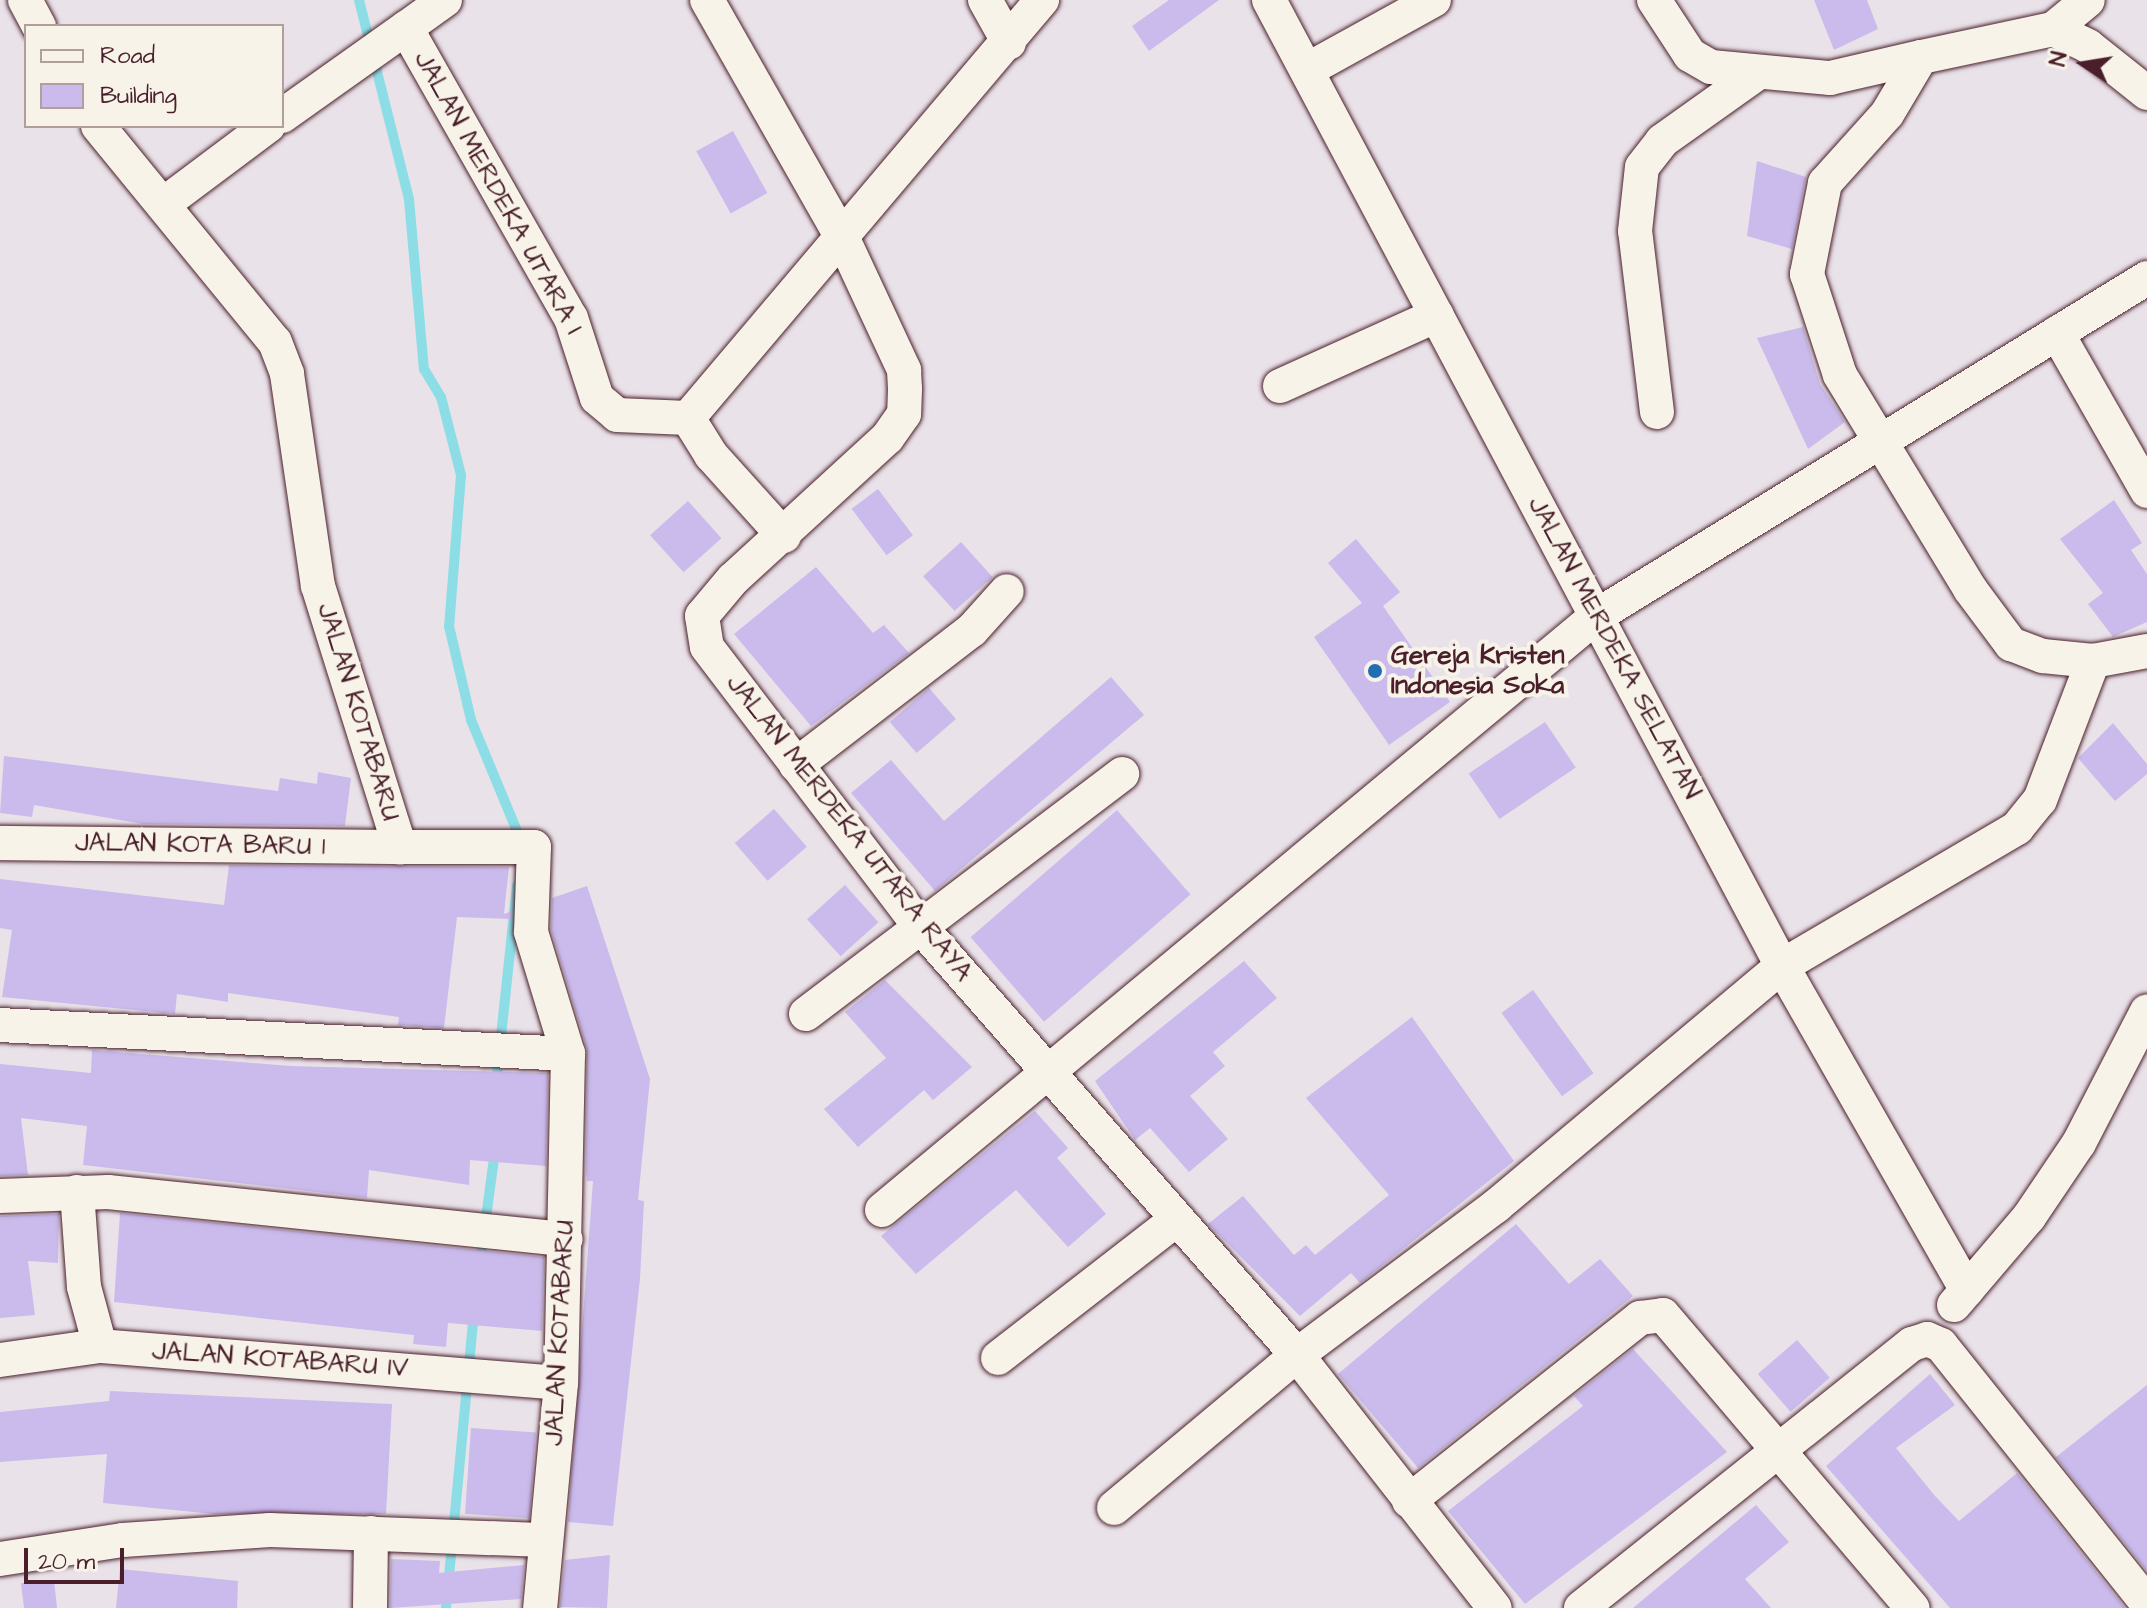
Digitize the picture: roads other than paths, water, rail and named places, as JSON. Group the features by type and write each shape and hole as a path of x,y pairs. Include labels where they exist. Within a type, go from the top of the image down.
{"street":[{"path":"25,0 38,24"},
{"name":"JALAN MERDEKA UTARA I","path":"445,0 396,35 571,318 597,398 617,415 688,418"},
{"name":"JALAN MERDEKA UTARA RAYA","path":"707,0 843,239 904,370 904,414 887,438 784,536 733,579 702,616 700,630 796,765 918,924 1297,1355 1495,1608"},
{"path":"985,0 1009,43"},
{"path":"784,536 711,455 688,418 1009,43 1042,0"},
{"name":"JALAN MERDEKA SELATAN","path":"1269,0 1782,966 1946,1313"},
{"path":"1307,70 1434,0"},
{"path":"1654,0 1696,60 1755,75 1830,78 2053,29 2088,0"},
{"path":"2053,29 2088,46 2147,93"},
{"path":"284,115 396,35"},
{"path":"1921,57 1887,114 1825,183 1809,240 1809,295 1822,335 1881,441 2011,644 2026,652 2093,661 2147,651"},
{"path":"1657,412 1635,231 1642,167 1662,141 1755,75"},
{"name":"JALAN KOTABARU","path":"100,128 165,203 275,342 287,374 318,586 400,847 534,847 531,932 568,1054 561,1383 540,1608"},
{"path":"165,203 265,128"},
{"path":"882,1210 1598,615 1746,529 1881,441 2147,278"},
{"path":"1280,386 1437,315"},
{"path":"2057,333 2147,491"},
{"path":"796,765 972,630 1007,591"},
{"path":"1114,1508 1297,1355 1496,1206 1782,966 2017,828 2040,800 2093,661"},
{"path":"806,1014 918,924 1122,774"},
{"name":"JALAN KOTA BARU 1","path":"0,843 400,847"},
{"path":"1581,1608 1946,1313 2029,1217 2079,1143 2147,1011"},
{"path":"2,1017 568,1054"},
{"path":"77,1192 84,1287 100,1346"},
{"path":"0,1196 77,1192 488,1229 566,1239"},
{"path":"998,1358 1176,1220"},
{"path":"1946,1313 1941,1345 2147,1603"},
{"path":"1409,1501 1648,1314 1669,1318 1898,1603"},
{"name":"JALAN KOTABARU IV","path":"0,1360 100,1346 561,1383"},
{"path":"0,1559 205,1533 452,1532 546,1540"},
{"path":"370,1608 371,1533"}],"waterway":[{"path":"359,0 409,199 424,369 441,397 461,475 449,626 471,720 521,841"},
{"path":"496,1083 517,885"},
{"path":"480,1262 495,1151"},
{"path":"446,1608 474,1314"}],"place":[{"name":"Gereja Kristen Indonesia Soka","path":"1375,671"}]}
